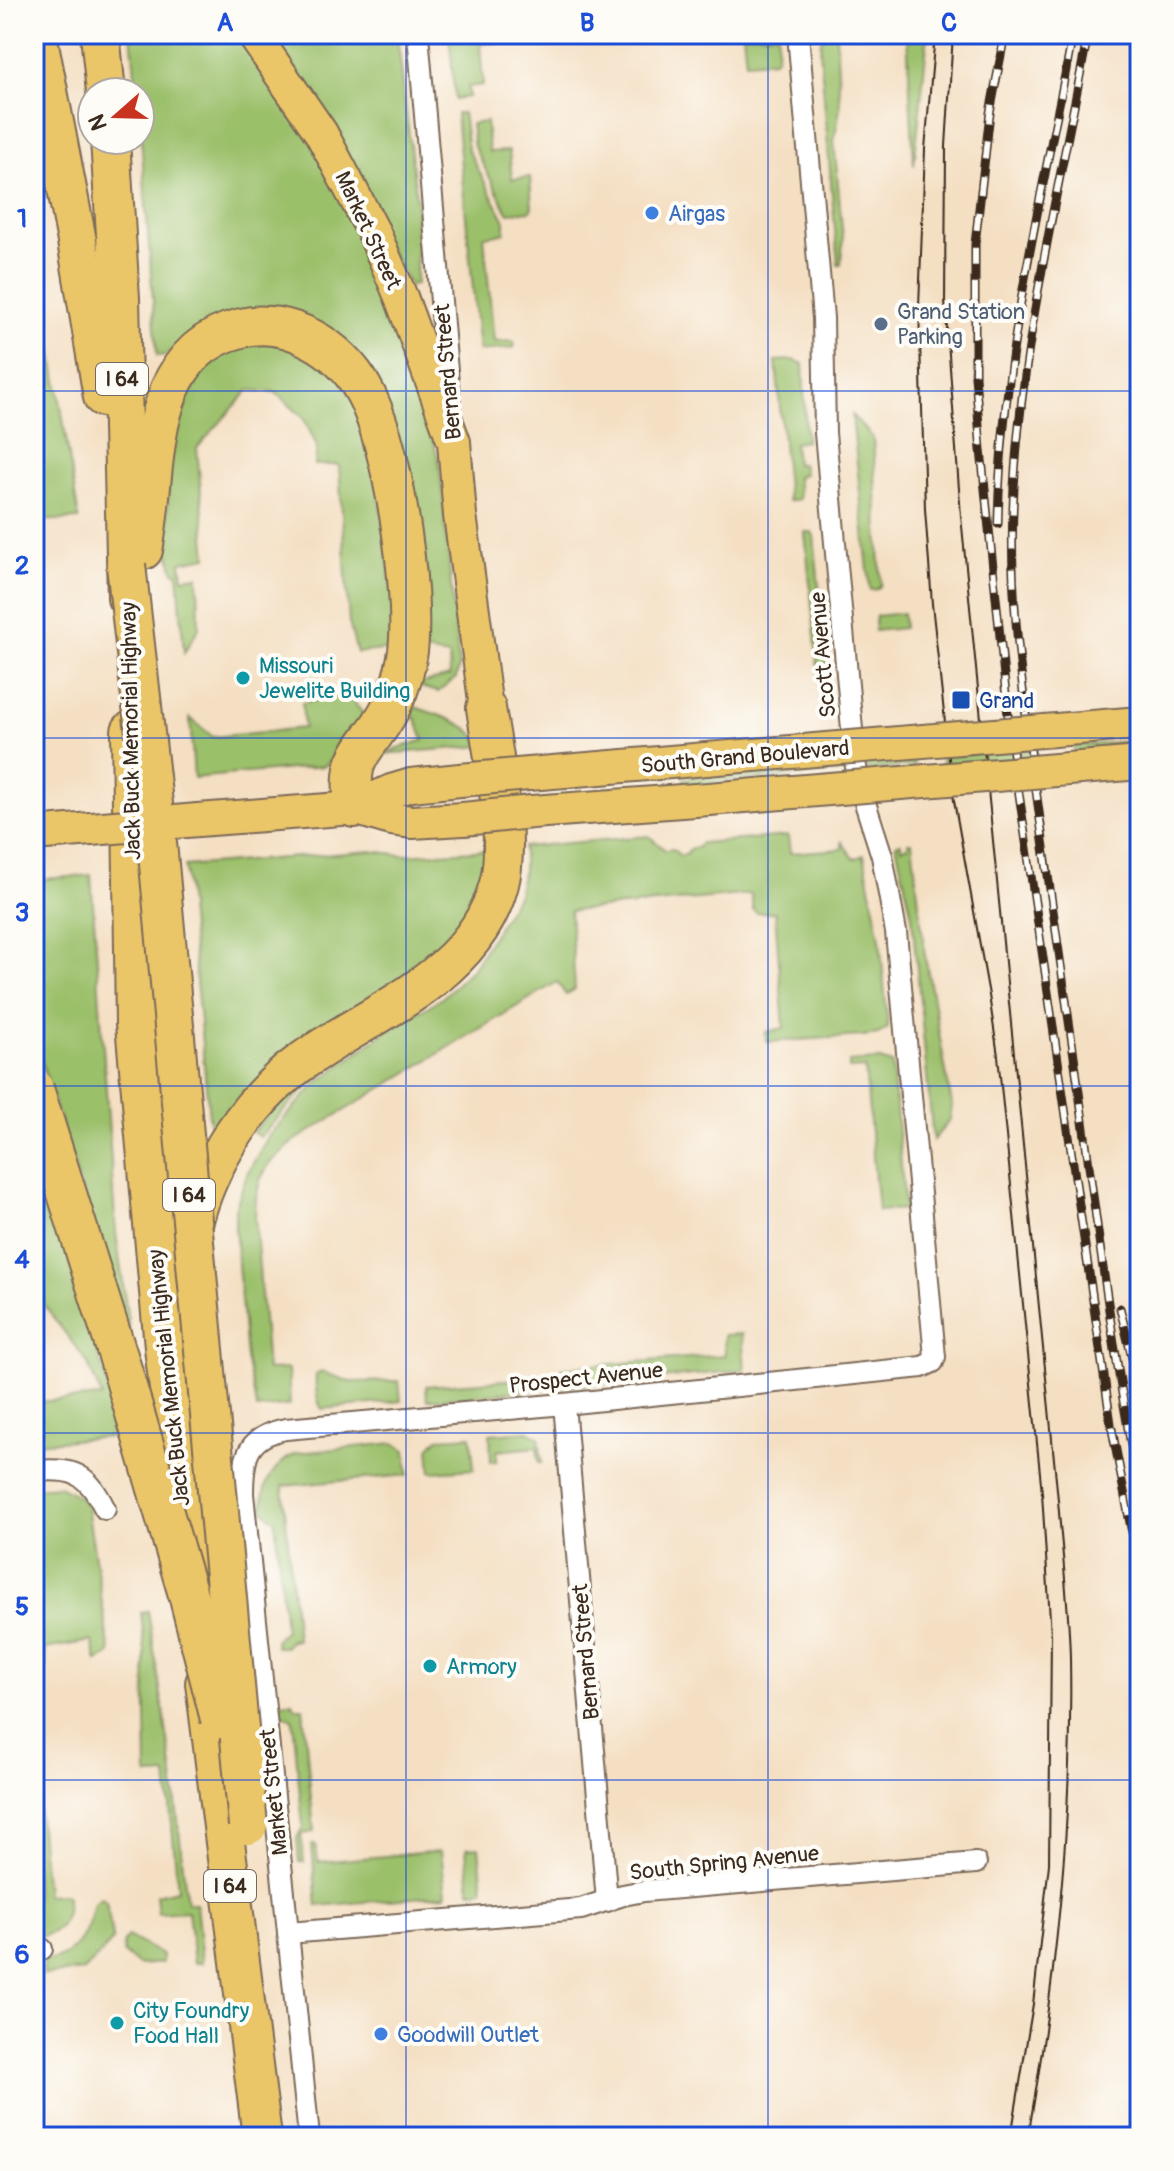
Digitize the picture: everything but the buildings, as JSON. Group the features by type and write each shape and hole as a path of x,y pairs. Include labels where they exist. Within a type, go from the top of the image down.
{"highway":[{"name":"Jack Buck Memorial Highway","path":"37,34 77,241 116,482 141,692 278,2137"},
{"path":"100,34 104,76"},
{"path":"34,124 53,184 77,241"},
{"name":"Jack Buck Memorial Highway","path":"111,156 120,298 135,1024 164,1347 262,2137"},
{"path":"128,619 151,507 154,447 172,383 186,361 201,346 225,332 249,326 274,327 325,345 347,366 364,390 393,484 407,585 408,650 398,694 356,763 354,808"},
{"path":"164,1347 197,1208 207,1181 244,1120 262,1096 299,1064 433,979 454,961 488,913 499,884 502,859 498,792 486,708"},
{"path":"34,1089 119,1359 189,1598 248,1825"}],"main road":[{"name":"Market Street","path":"253,34 321,133 374,233 454,442"},
{"name":"Bernard Street","path":"454,442 460,515 486,708"},
{"name":"South Grand Boulevard","path":"34,834 354,808 411,785 460,780 1140,723"},
{"name":"South Grand Boulevard","path":"354,808 412,822 1140,763"}],"street":[{"name":"Bernard Street","path":"418,34 454,442"},
{"name":"Scott Avenue","path":"798,34 823,318 825,433 855,762 882,856 896,932 933,1362"},
{"name":"Prospect Avenue","path":"249,1448 260,1437 286,1429 922,1367 933,1362"},
{"name":"Bernard Street","path":"564,1404 607,1901"},
{"name":"Market Street","path":"249,1448 243,1470 243,1494 309,2137"},
{"path":"34,1471 72,1471 97,1492 105,1509"},
{"name":"South Spring Avenue","path":"288,1933 581,1909 644,1891 976,1863"}],"green space":[{"path":"131,34 237,34 301,124 351,216 405,346 439,461 459,667 456,678 438,692 420,687 420,684 450,676 449,656 425,651 340,340 182,342 166,355 157,356 142,156 156,156 156,76 135,76"},
{"path":"267,34 397,34 417,204 416,284 410,286"},
{"path":"449,34 526,34 527,40 480,44 483,85 468,87 469,97 455,99"},
{"path":"743,34 778,34 777,56 774,60 746,62"},
{"path":"827,34 836,34 840,108 834,141 843,239 841,265 838,265 820,51 821,41"},
{"path":"907,34 928,34 914,166"},
{"path":"463,113 468,150 505,221 505,233 484,236 494,342 513,341 515,346 512,348 479,351 456,114"},
{"path":"486,122 489,152 509,151 512,179 530,177 530,211 508,213 474,147 471,124"},
{"path":"34,236 79,519 34,521"},
{"path":"268,341 304,351 335,370 354,403 374,463 395,611 390,649 357,653 349,623 339,465 315,465 317,446 303,417 275,392 249,390 197,448 207,557 181,562 183,578 198,576 199,628 184,653 178,572 174,572 168,550 168,460 172,432 198,366 219,353"},
{"path":"794,360 803,364 806,441 794,443 796,464 802,464 804,474 797,476 799,499 788,501 776,361"},
{"path":"852,415 873,438 881,584 878,589 870,590"},
{"path":"805,532 812,532 814,536 829,689 820,690"},
{"path":"903,613 904,628 874,631 876,616"},
{"path":"359,691 354,703 368,719 339,758 332,758 325,766 194,778 190,718 213,737 304,728 302,703"},
{"path":"412,706 470,730 482,746 383,754 424,740 410,711"},
{"path":"1140,740 1140,747 1074,753 1074,746"},
{"path":"1036,749 1037,757 942,764 942,757"},
{"path":"914,759 914,766 684,785 684,778"},
{"path":"649,836 665,850 673,849 679,855 686,855 701,843 788,836 790,853 842,849 842,842 854,859 864,855 880,939 888,1028 878,1034 863,1036 766,1042 766,1032 784,1028 775,912 757,913 753,910 751,894 570,911 575,989 566,995 557,982 294,1141 270,1163 261,1178 255,1216 267,1370 288,1369 290,1405 257,1409 246,1358 235,1209 247,1174 269,1135 317,1083 382,1034 442,998 473,968 518,894 523,847"},
{"path":"908,842 912,842 925,956 952,1105 950,1120 933,1140 912,916 896,844 901,843 901,848 908,847"},
{"path":"491,850 488,870 461,930 212,1148 185,866 371,851 404,855"},
{"path":"91,875 116,1233 132,1351 34,1037 34,880"},
{"path":"343,1056 306,1087 260,1137 253,1132 287,1092"},
{"path":"880,1060 892,1064 905,1209 878,1211 865,1068 849,1069 849,1062"},
{"path":"34,1143 123,1436 34,1443 34,1402 102,1397 87,1362 34,1292"},
{"path":"742,1334 745,1370 427,1400 426,1386 561,1376 561,1368 725,1355 724,1335"},
{"path":"322,1372 351,1382 399,1381 401,1401 322,1409 317,1397 316,1374"},
{"path":"528,1431 539,1437 542,1463 539,1463 537,1447 497,1451 497,1461 491,1462 490,1434"},
{"path":"471,1436 474,1469 431,1472 429,1448 438,1438"},
{"path":"394,1443 406,1450 408,1475 283,1486 297,1640 290,1640 286,1647 276,1647 275,1640 285,1630 275,1520 263,1510 264,1492 271,1476 282,1463 297,1453"},
{"path":"60,1486 81,1498 87,1507 110,1652 97,1661 92,1641 44,1649 46,1667 34,1670 34,1488"},
{"path":"148,1611 172,1767 187,1903 196,1903 202,1963 194,1963 188,1911 158,1913 156,1895 178,1890 167,1775 149,1776 147,1773 145,1653 141,1612"},
{"path":"292,1702 296,1708 303,1708 314,1832 301,1834 304,1862 299,1862 297,1838 303,1827 293,1720 281,1713 280,1703"},
{"path":"34,1759 46,1895 65,1894 67,1897 66,1914 61,1926 51,1933 35,1936"},
{"path":"312,1845 316,1845 318,1862 441,1851 446,1895 317,1906"},
{"path":"479,1847 483,1890 470,1891 466,1848"},
{"path":"101,1898 106,1901 113,1940 84,1971 44,1975 43,1961 64,1955 79,1942 94,1903"},
{"path":"128,1936 162,1955 162,1963 138,1965 124,1953 123,1942"}],"tram line":[{"path":"935,34 925,149 919,307 925,509 953,795 998,1056 1042,1493 1051,1635 1049,1864 1033,2004 1011,2137"},
{"path":"953,34 946,146 945,301 961,516 1069,1638 1069,1779 1061,1899 1047,2018 1028,2137"}],"railway":[{"path":"1005,34 990,113 975,244 975,376 981,450 1009,725 1111,1424 1140,1563"},
{"path":"998,524 1001,462 1015,339 1073,34"},
{"path":"1088,34 1042,270 1023,389 1013,509 1014,595 1025,709 1108,1306 1140,1492"},
{"path":"1120,1308 1140,1391"}],"place":[{"name":"Airgas","path":"652,213"},
{"name":"Grand Station Parking","path":"881,324"},
{"name":"Missouri Jewelite Building","path":"243,678"},
{"name":"Grand","path":"961,700"},
{"name":"Armory","path":"430,1666"},
{"name":"City Foundry Food Hall","path":"117,2023"},
{"name":"Goodwill Outlet","path":"381,2034"}]}
